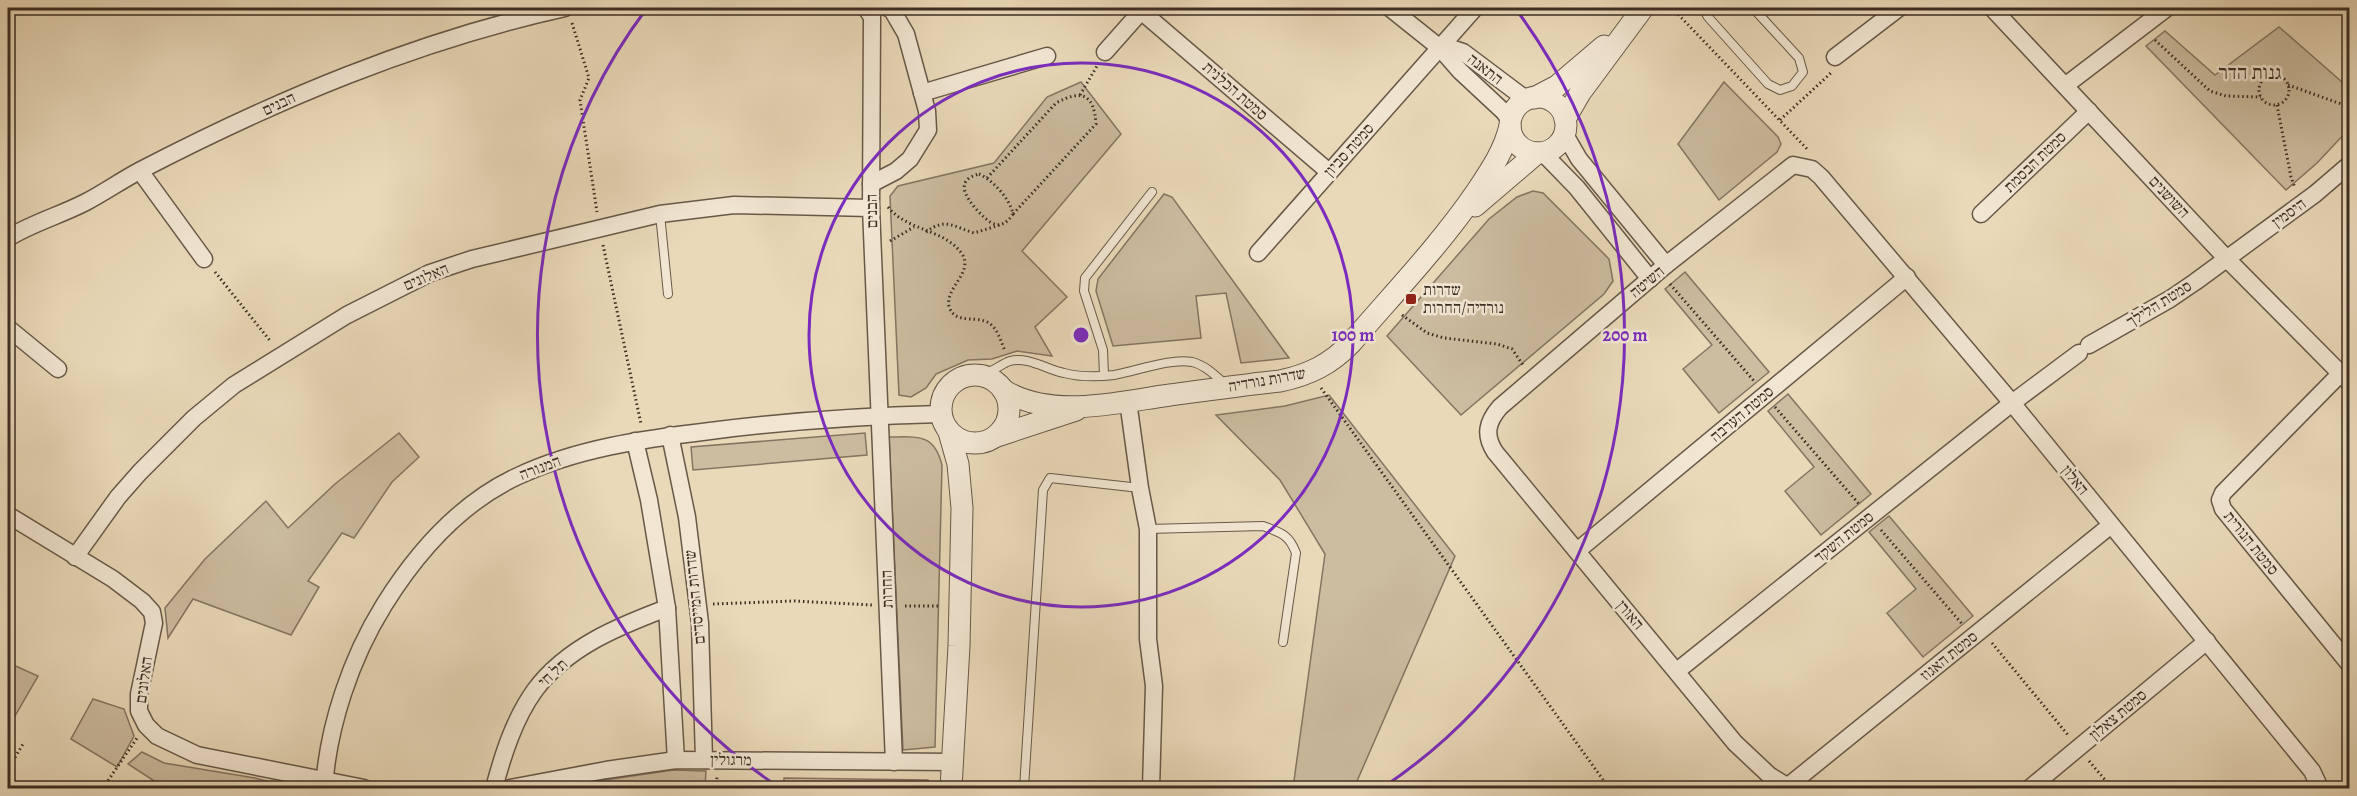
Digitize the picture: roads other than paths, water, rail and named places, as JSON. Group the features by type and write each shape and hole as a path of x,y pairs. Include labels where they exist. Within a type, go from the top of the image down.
{"street":[{"name":"הבנים","path":"866,8 872,17 871,184 879,415"},
{"path":"871,184 896,171 910,159 928,130 927,111 906,34 892,10 888,8"},
{"name":"התאנה","path":"1390,8 1440,48 1455,66 1504,112 1510,124"},
{"name":"סמטת סביון","path":"1258,253 1475,8"},
{"path":"1627,27 1557,86 1530,99 1515,110 1510,124 1516,142 1529,152 1540,153 1559,144 1580,93 1643,8"},
{"path":"1835,57 1899,8"},
{"name":"השושנים","path":"1992,8 2226,258 2345,378"},
{"path":"2066,86 2167,8"},
{"name":"הבנים","path":"8,238 86,202 140,171 251,117 357,70 481,28 555,9"},
{"path":"1106,52 1142,9"},
{"name":"סמטת הכלנית","path":"1142,9 1329,172"},
{"name":"התאנה","path":"1440,48 1463,52 1530,99"},
{"path":"922,93 1047,56"},
{"path":"1530,99 1550,100 1556,105 1579,159 1658,272"},
{"name":"סמטת הבסמת","path":"1981,214 2089,111"},
{"name":"שדרות נורדיה","path":"992,439 1091,406 1280,381 1311,373 1339,356 1452,226 1498,159 1510,124"},
{"path":"1540,153 1658,272"},
{"name":"שדרות נורדיה","path":"1452,226 1540,153"},
{"name":"היסמין","path":"2226,258 2304,202 2349,164"},
{"name":"השיטה","path":"1488,429 1492,416 1533,378 1658,272 1781,173 1793,165 1816,173"},
{"path":"140,171 204,259"},
{"name":"האלון","path":"1816,173 1907,277 2207,641 2312,771 2320,789"},
{"name":"האלונים","path":"75,556 118,497 174,438 234,386 281,354 347,315 430,273 483,256 660,214 734,206 872,208"},
{"name":"סמטת הלילך","path":"2012,403 2084,349 2170,299 2226,258"},
{"name":"סמטת הערבה","path":"1577,551 1907,277"},
{"path":"8,328 58,369"},
{"path":"951,789 954,762 962,508 959,471 941,403 945,393 960,378 982,375 992,379 1004,390 1010,405 1009,417 1005,427 970,464 962,508"},
{"name":"סמטת הנורית","path":"2345,378 2223,493 2220,500 2223,509 2349,665"},
{"name":"שדרות נורדיה","path":"1004,390 1022,399 1041,403 1091,406"},
{"path":"1128,401 1148,529 1148,639 1154,686 1151,789"},
{"name":"סמטת השקד","path":"1677,671 2012,403"},
{"name":"המנורה","path":"324,785 336,719 362,646 394,588 419,555 461,512 516,477 556,461 635,441 670,435 754,425 879,415 945,423"},
{"name":"החרות","path":"879,415 894,762"},
{"path":"945,423 966,442 976,443 992,439"},
{"name":"האורן","path":"1488,429 1488,441 1495,452 1747,756 1788,788"},
{"name":"שדרות המייסדים","path":"670,435 687,517 698,605 704,760"},
{"name":"שדרות המייסדים","path":"635,441 649,500 667,608 676,760"},
{"name":"האלונים","path":"8,515 113,579 142,601 152,612 154,623 138,694 139,711 146,725 157,736 197,755 324,785"},
{"name":"סמטת האגוז","path":"1788,788 2112,525"},
{"name":"תל חי","path":"494,789 504,753 519,718 535,690 586,644 624,624 667,608"},
{"name":"סמטת צאלון","path":"2030,789 2207,641"},
{"name":"מרגולין","path":"510,789 606,770 676,760 954,762"},
{"path":"324,785 364,789"}],"lane":[{"path":"1698,8 1768,84 1780,90 1792,86 1803,72 1802,65 1753,8"},
{"path":"1703,8 1708,17"},
{"path":"1104,375 1103,350 1084,291 1084,278 1152,192"},
{"path":"660,214 668,294"},
{"path":"982,375 994,371 1009,361 1020,360 1066,374 1104,375 1180,362 1194,362 1208,369 1229,387"},
{"path":"1024,789 1043,490 1050,478 1140,488"},
{"path":"1148,529 1263,526 1278,531 1291,540 1296,553 1283,642"}],"place":[{"name":"שדרות נורדיה/החרות","path":"1411,299"}],"district":[{"name":"גנות הדר","path":"2250,72"}]}
